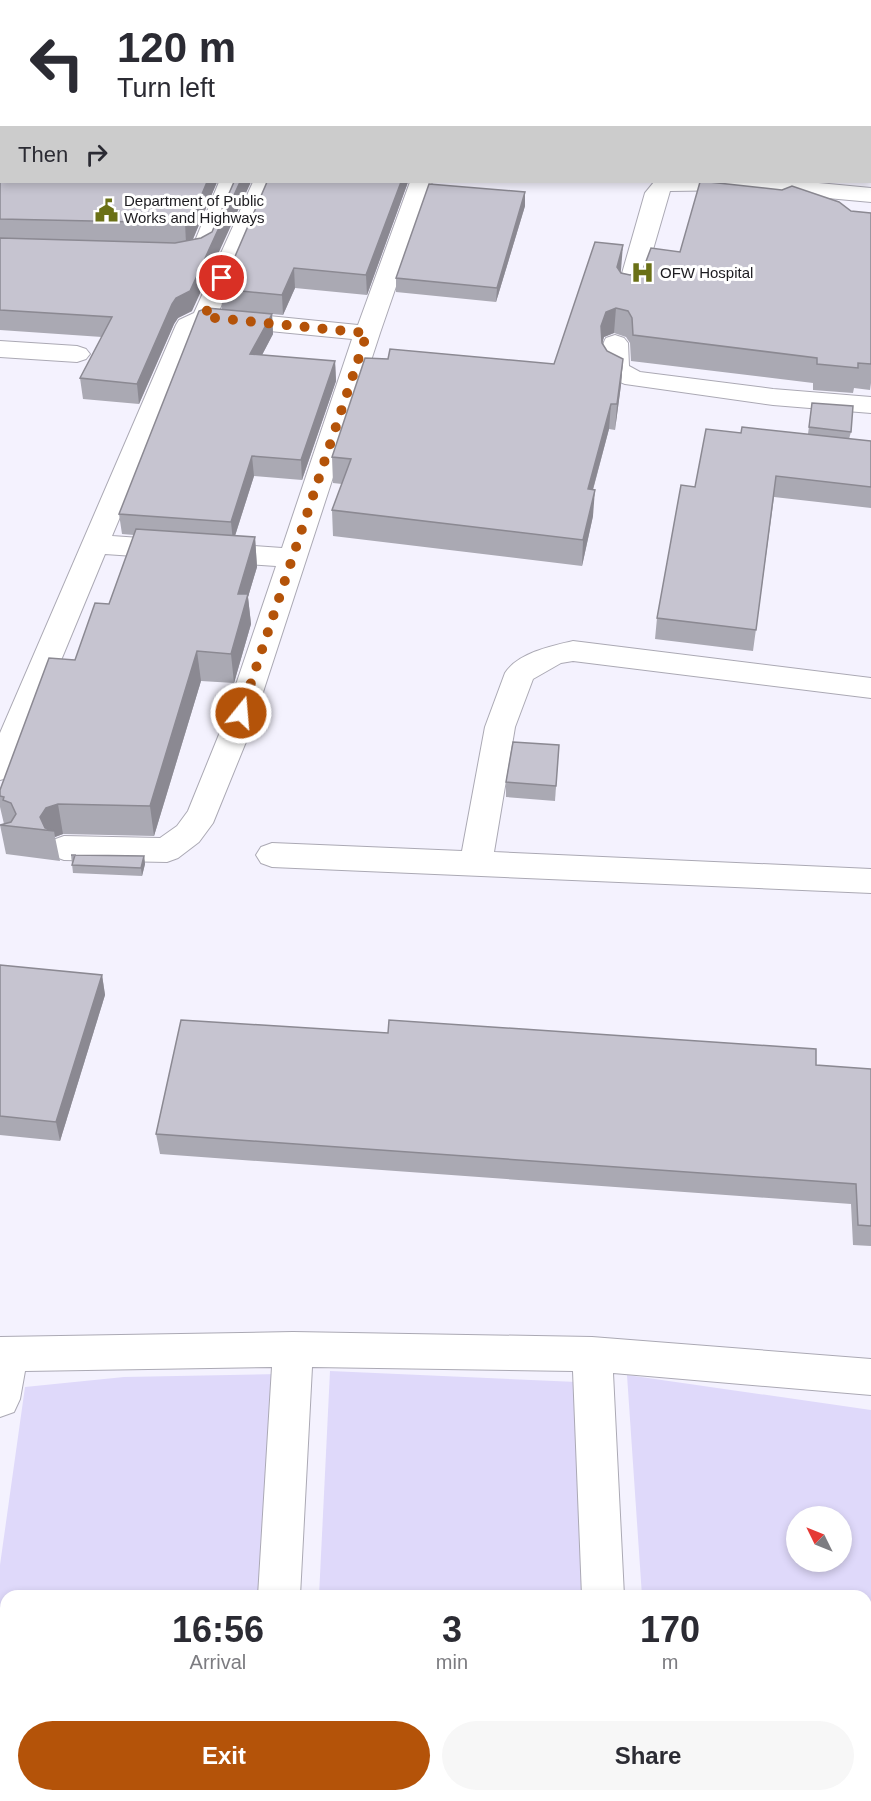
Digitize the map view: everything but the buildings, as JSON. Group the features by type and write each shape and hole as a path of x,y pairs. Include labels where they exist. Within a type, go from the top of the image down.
{"street":[{"path":"154,253 177,254 194,251 205,245 230,183"},
{"path":"204,317 264,183"},
{"path":"64,848 167,850 188,834 202,815 215,786 367,333 421,183"},
{"path":"629,291 657,193 664,183 736,185 871,195"},
{"path":"736,185 808,206 825,214"},
{"path":"0,770 176,347 188,325 204,317 367,333"},
{"path":"615,343 616,370 634,379 773,397 871,405"},
{"path":"0,349 77,354"},
{"path":"95,544 292,558"},
{"path":"476,862 501,728 512,695 520,674 553,655 573,651 871,688"},
{"path":"272,855 871,880"},
{"path":"279,1590 293,1349"},
{"path":"0,1399 4,1354 293,1349 592,1354 871,1377"},
{"path":"592,1354 603,1590"}],"shaded area":[{"path":"330,1371 577,1382 584,1590 319,1590"},
{"path":"280,1374 265,1590 0,1590 0,1565 25,1387 124,1377"},
{"path":"627,1375 871,1410 871,1590 642,1590"}],"place":[{"name":"Department of Public Works and Highways","path":"106,210"},
{"name":"OFW Hospital","path":"642,273"}],"route":[{"path":"222,278 204,317 367,333 241,713"}]}
